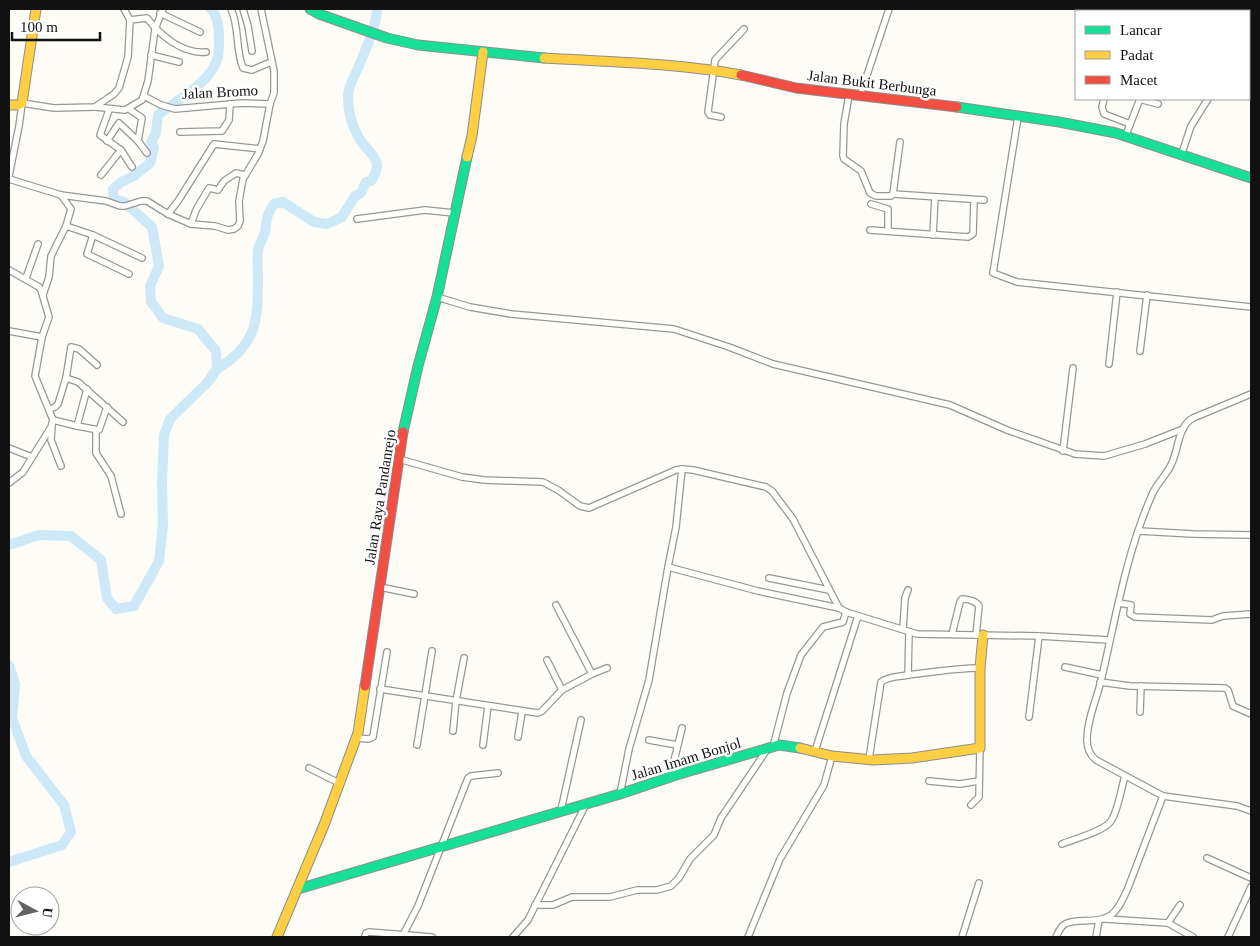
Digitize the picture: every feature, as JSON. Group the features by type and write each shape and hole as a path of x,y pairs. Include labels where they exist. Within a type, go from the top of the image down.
{"main road":[{"path":"9,104 22,103 36,9"},
{"name":"Jalan Bukit Berbunga","path":"310,9 386,38 418,45 545,58 629,62 714,70 754,77 796,88 947,106 1058,122 1126,137 1251,178"},
{"name":"Jalan Raya Pandanrejo","path":"277,937 324,825 356,738 398,459 418,366 438,297 472,136 483,52"},
{"path":"980,635 980,748"},
{"name":"Jalan Imam Bonjol","path":"298,889 770,748 786,745 832,756 869,760 912,758 980,748"}],"street":[{"path":"95,107 114,94 119,88 128,60 130,20 124,9"},
{"path":"231,9 235,19 239,54 243,68 252,70 271,62"},
{"path":"243,9 252,51"},
{"path":"200,32 161,10 155,29 148,81 144,96 138,104 129,109 122,111 95,107 54,108 22,103 9,177 62,196 88,198 126,206 148,201 168,214 191,224 215,226 228,230 234,229 238,226 241,214 240,194 245,175 260,149 266,132 270,104 273,99 274,71 261,9"},
{"path":"860,96 889,9"},
{"path":"130,20 147,18 155,29 186,50 206,52"},
{"path":"721,117 710,115 708,112 716,58 744,29"},
{"path":"152,55 179,62"},
{"path":"849,95 844,124 842,156 861,171 870,193 882,196 891,196 893,194 984,200"},
{"name":"Jalan Bromo","path":"144,96 161,105 175,109 230,104 270,104"},
{"path":"1104,100 1102,107 1104,114 1130,124"},
{"path":"1126,137 1139,100"},
{"path":"1143,100 1158,104"},
{"path":"1181,156 1191,126 1207,100"},
{"path":"180,132 222,130 229,120 230,104"},
{"path":"129,109 142,118 138,141"},
{"path":"109,110 99,134 121,150 132,168"},
{"path":"107,141 119,124 122,111"},
{"path":"1018,117 993,273 1018,282 1251,307"},
{"path":"119,124 148,153"},
{"path":"893,194 900,142"},
{"path":"168,214 181,197 214,144 260,149"},
{"path":"101,175 121,150"},
{"path":"191,224 196,210 209,188 218,190 224,181 236,173 245,175"},
{"path":"43,295 49,277 51,256 66,226 71,209 62,196"},
{"path":"933,234 935,197"},
{"path":"870,230 968,237 973,234 974,200"},
{"path":"871,204 888,209 888,232"},
{"path":"357,219 425,210 454,214"},
{"path":"66,226 93,235 142,258"},
{"path":"93,235 87,254 129,274"},
{"path":"26,278 38,244"},
{"path":"9,270 39,287 50,317 42,337 35,376 49,409 52,422 51,440 61,466"},
{"path":"1109,364 1117,292"},
{"path":"1140,351 1147,295"},
{"path":"438,297 470,307 511,314 681,331 773,364 950,405 1007,430 1076,454 1104,456 1145,444 1182,429"},
{"path":"9,331 42,337"},
{"path":"49,409 58,404 66,378 71,347 79,349 96,365"},
{"path":"1063,451 1073,368"},
{"path":"66,378 78,382 124,422"},
{"path":"77,426 87,389"},
{"path":"1251,394 1193,418 1182,429 1171,466 1152,494 1136,539 1123,603 1109,640 1102,675 1105,683 1088,727 1089,753 1096,760 1163,796 1238,806 1251,811"},
{"path":"52,422 96,430 100,429 107,407"},
{"path":"9,483 23,472 52,422"},
{"path":"96,430 96,454 111,476 121,514"},
{"path":"9,448 32,457"},
{"path":"398,459 462,477 484,480 542,482 558,490 580,506 589,508 654,478 682,469 697,470 766,487 772,491 793,519 839,608"},
{"path":"620,794 629,749 648,680 676,527 682,469"},
{"path":"9,475 17,478"},
{"path":"1139,531 1251,535"},
{"path":"668,567 758,591 839,608 846,612 909,632 1109,640"},
{"path":"770,578 829,590"},
{"path":"380,588 414,594"},
{"path":"903,629 905,598 908,590"},
{"path":"952,634 960,602 962,599 966,599 975,602 979,606 980,635"},
{"path":"1123,603 1131,606 1130,615 1135,617 1212,620 1223,616 1251,614"},
{"path":"556,605 592,674"},
{"path":"535,906 552,905 572,897 610,897 637,890 657,890 671,886 679,878 690,858 714,835 721,818 770,748 787,692 801,656 823,627 843,622 846,612"},
{"path":"815,751 858,616"},
{"path":"908,676 909,632"},
{"path":"1030,717 1039,636"},
{"path":"356,738 369,739 373,737 386,652"},
{"path":"417,744 432,652"},
{"path":"453,731 456,701 464,658"},
{"path":"547,660 562,690"},
{"path":"380,690 522,712 540,712 562,690 607,668"},
{"path":"869,760 881,682 889,678 957,668 980,668"},
{"path":"1065,668 1102,675"},
{"path":"1105,683 1225,688 1228,690 1233,706 1251,714"},
{"path":"1140,712 1141,686"},
{"path":"483,745 488,706"},
{"path":"518,737 522,712"},
{"path":"561,810 581,720"},
{"path":"676,775 674,760 682,728"},
{"path":"649,740 677,745"},
{"path":"971,804 979,797 980,748"},
{"path":"748,937 780,859 824,785 832,756"},
{"path":"309,768 339,783"},
{"path":"403,935 418,906 468,778 498,773"},
{"path":"1062,844 1111,822 1116,812 1125,776"},
{"path":"929,781 960,784 979,781"},
{"path":"1096,937 1102,920 1113,914 1122,902 1163,796"},
{"path":"513,937 528,920 586,804"},
{"path":"1208,858 1251,878"},
{"path":"962,937 978,883"},
{"path":"1228,937 1251,886"},
{"path":"1168,923 1180,905"},
{"path":"1056,937 1066,923 1102,920 1168,923 1193,937"},
{"path":"365,937 368,932 432,937"}],"waterway":[{"path":"9,545 39,535 71,536 101,560 107,598 116,609 134,606 159,561 163,524 164,435 170,419 207,383 217,369 216,351 198,329 163,318 151,302 150,286 159,266 152,227 124,202 114,199 113,189 150,163 154,148 151,142 156,133 158,115 184,97 209,74 214,66 218,57 219,30 217,18 211,9"},
{"path":"217,369 240,351 248,341 252,331 257,307 258,250 265,232 268,214 274,204 283,202 314,222 327,224 342,217 355,196 361,193 366,182 371,181 375,174 376,162 354,128 348,93 373,30 377,9"},
{"path":"9,665 15,684 12,718 26,756 64,805 71,832 62,845 9,862"}],"traffic: fast":[{"path":"310,9 319,14 387,38 418,45 544,58"},
{"path":"957,107 1059,122 1116,133 1251,178"},
{"path":"403,432 418,366 437,297 467,157"},
{"path":"298,889 779,745 800,748"}],"traffic: slow":[{"path":"9,105 22,103 36,9"},
{"path":"467,157 472,136 483,52"},
{"path":"544,58 668,65 741,75"},
{"path":"800,748 832,756 873,760 912,758 980,748 980,668 983,635"},
{"path":"277,937 324,825 358,733 365,686"}],"traffic: jam":[{"path":"741,75 796,88 957,107"},
{"path":"365,686 403,432"}]}
